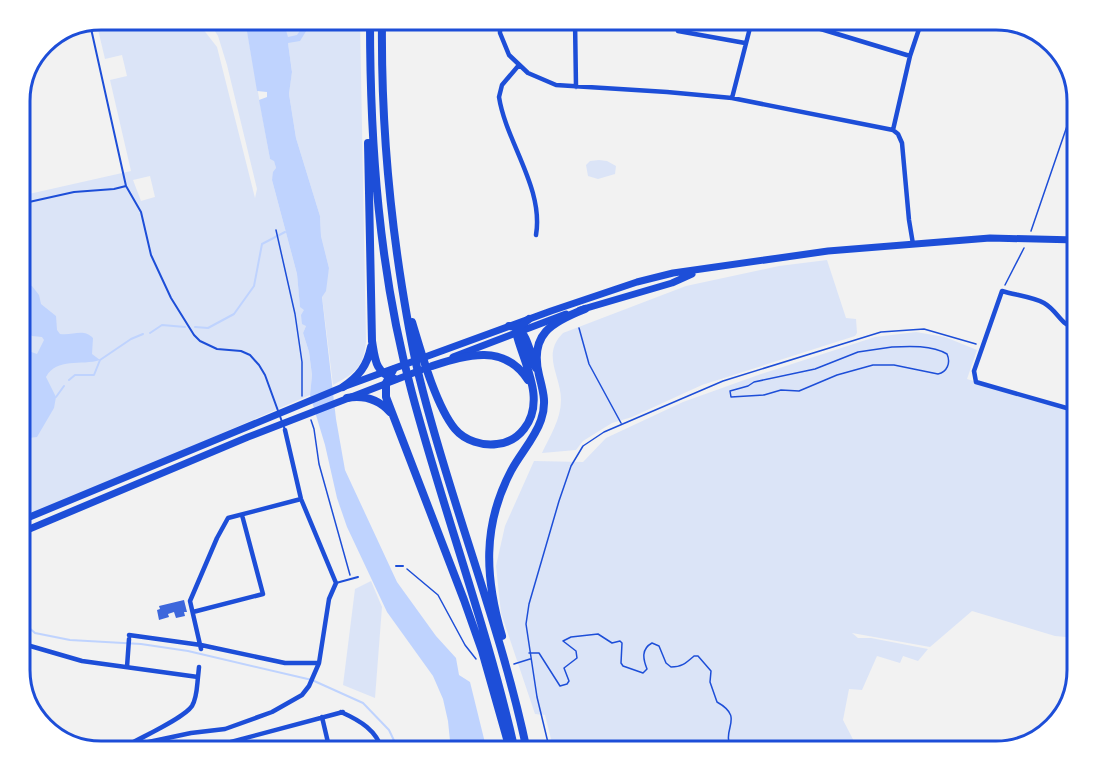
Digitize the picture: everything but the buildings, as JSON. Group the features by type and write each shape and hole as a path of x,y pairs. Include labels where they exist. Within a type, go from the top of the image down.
{"highway":[{"path":"370,30 368,175 372,341 376,365 388,376 386,397 464,600 511,741"},
{"path":"370,30 376,181 394,318 411,393 496,676 511,741"},
{"path":"382,30 388,176 410,338 433,430 507,672 524,741"},
{"path":"403,290 426,366 439,398 457,432 466,438 484,444 507,443 515,438 528,424 534,408 532,388 516,329"},
{"path":"507,672 507,656 496,616 489,572 490,524 504,484 541,419 545,404 537,350 543,335 557,321 585,309"},
{"path":"516,329 529,319"},
{"path":"516,329 539,373"},
{"path":"343,387 362,376 372,341"},
{"path":"432,366 466,356 494,356 518,367 532,388"},
{"path":"347,398 367,394 385,406 394,418"}],"main road":[{"path":"529,319 637,282 673,273 700,271 828,251 999,238 1067,240"},
{"path":"367,394 388,376 429,356 672,283 700,271"},
{"path":"362,376 388,376 432,366 516,329"},
{"path":"30,516 343,387"},
{"path":"30,529 347,398"}],"street":[{"path":"500,30 503,44 509,55 519,65 541,80 556,85 732,98 893,130 898,134 902,143 913,244"},
{"path":"575,30 576,87"},
{"path":"678,30 745,43"},
{"path":"732,98 749,30"},
{"path":"824,30 910,56"},
{"path":"893,130 910,56 919,30"},
{"path":"519,65 502,85 499,97 532,195 538,221 536,235"},
{"path":"1067,326 1044,303 1002,291 974,371 976,382 1067,408"},
{"path":"156,741 225,729 248,722 302,695 315,672 329,599 336,583 301,499 285,430"},
{"path":"201,647 190,601 228,518 301,499"},
{"path":"193,612 263,594 242,515"},
{"path":"127,667 129,637 201,647 285,663 318,663"},
{"path":"30,646 82,661 198,677"},
{"path":"139,741 192,707 196,695 199,667"},
{"path":"235,741 341,711 365,724 377,735 379,741"},
{"path":"322,717 327,741"}],"lane":[{"path":"91,31 126,186 141,212 151,255 171,298 194,335 208,346 242,351 250,355 265,375 285,430"},
{"path":"30,202 74,192 126,186"},
{"path":"396,566 403,567"},
{"path":"336,583 358,577"}],"path":[{"path":"1031,232 1067,126"},
{"path":"276,230 277,240"},
{"path":"1002,291 1024,248"},
{"path":"579,328 589,364 622,424"},
{"path":"548,741 530,659 526,624 529,604 571,466 578,452 592,438 723,381 881,332 924,329 982,346"},
{"path":"892,347 926,347 947,354 948,365 946,370 938,374 894,365 873,365 837,375 799,391 781,390 764,395 731,397 729,394 730,391 754,382 809,370 862,351 892,347"},
{"path":"403,567 438,595 471,654"},
{"path":"529,652 539,653 560,686 569,681 564,668 577,658 576,651 563,641 572,638 597,634 612,644 620,641 623,666 643,674 647,669 643,654 652,643 659,646 666,663 671,667 682,666 689,663 694,656 698,656 711,671 710,682 717,702 728,708 732,714 728,741"},
{"path":"526,660 530,659"}],"shaded area":[{"path":"98,30 204,30 217,47 255,198 257,189 227,65 214,30 247,30 270,159 274,160 276,168 272,180 297,274 300,306 305,310 306,326 303,333 309,352 312,375 310,395 30,515 30,194 131,171 110,80 127,76 122,55 105,59","holes":["150,176 155,197 141,201 133,180"]},
{"path":"285,30 360,30 366,342 363,358 357,369 333,385 322,296 329,268 321,236 320,216 296,138 289,94 292,71"},
{"path":"599,160 616,166 615,174 598,179 588,176 586,165 590,161"},
{"path":"827,260 846,318 856,319 857,333 855,336 702,385 632,417 612,423 583,441 576,450 542,453 561,407 553,349 563,333 686,286 779,266"},
{"path":"916,332 945,337 977,350 967,379 1067,410 1067,637 1055,636 972,611 930,647 852,633 858,638 871,638 928,649 918,661 903,656 900,663 877,656 862,690 849,689 843,720 854,741 552,741 545,715 535,714 501,613 496,566 505,526 534,461 583,462 606,438 683,402 875,337"},
{"path":"371,581 382,607 375,698 343,685 355,589"}],"water":[{"path":"247,30 286,30 288,37 297,35 300,30 307,30 300,41 288,43 292,72 289,94 296,138 320,216 321,236 329,268 326,291 322,297 336,419 345,470 397,582 436,636 456,658 459,675 470,682 485,741 450,741 443,699 433,676 387,612 347,527 337,498 325,445 310,395 312,375 309,352 303,333 306,326 302,324 301,315 304,310 300,307 297,274 272,180 276,168 274,161 270,159 259,100 267,97 267,92 257,91"},
{"path":"30,286 39,295 41,304 56,316 57,330 60,334 85,333 89,335 93,338 92,354 100,360 63,364 51,371 46,377 56,397 54,408 37,437 30,438 30,352 37,354 44,340 42,337 30,334"}],"waterway":[{"path":"195,327 208,328 234,314 254,286 262,244 285,232"},
{"path":"150,333 162,325 185,327"},
{"path":"69,380 75,375 94,375 100,360 131,339 143,334"},
{"path":"56,397 64,386"},
{"path":"30,629 35,633 70,640 141,644 188,651 312,680 363,703 389,730 394,741"}]}
